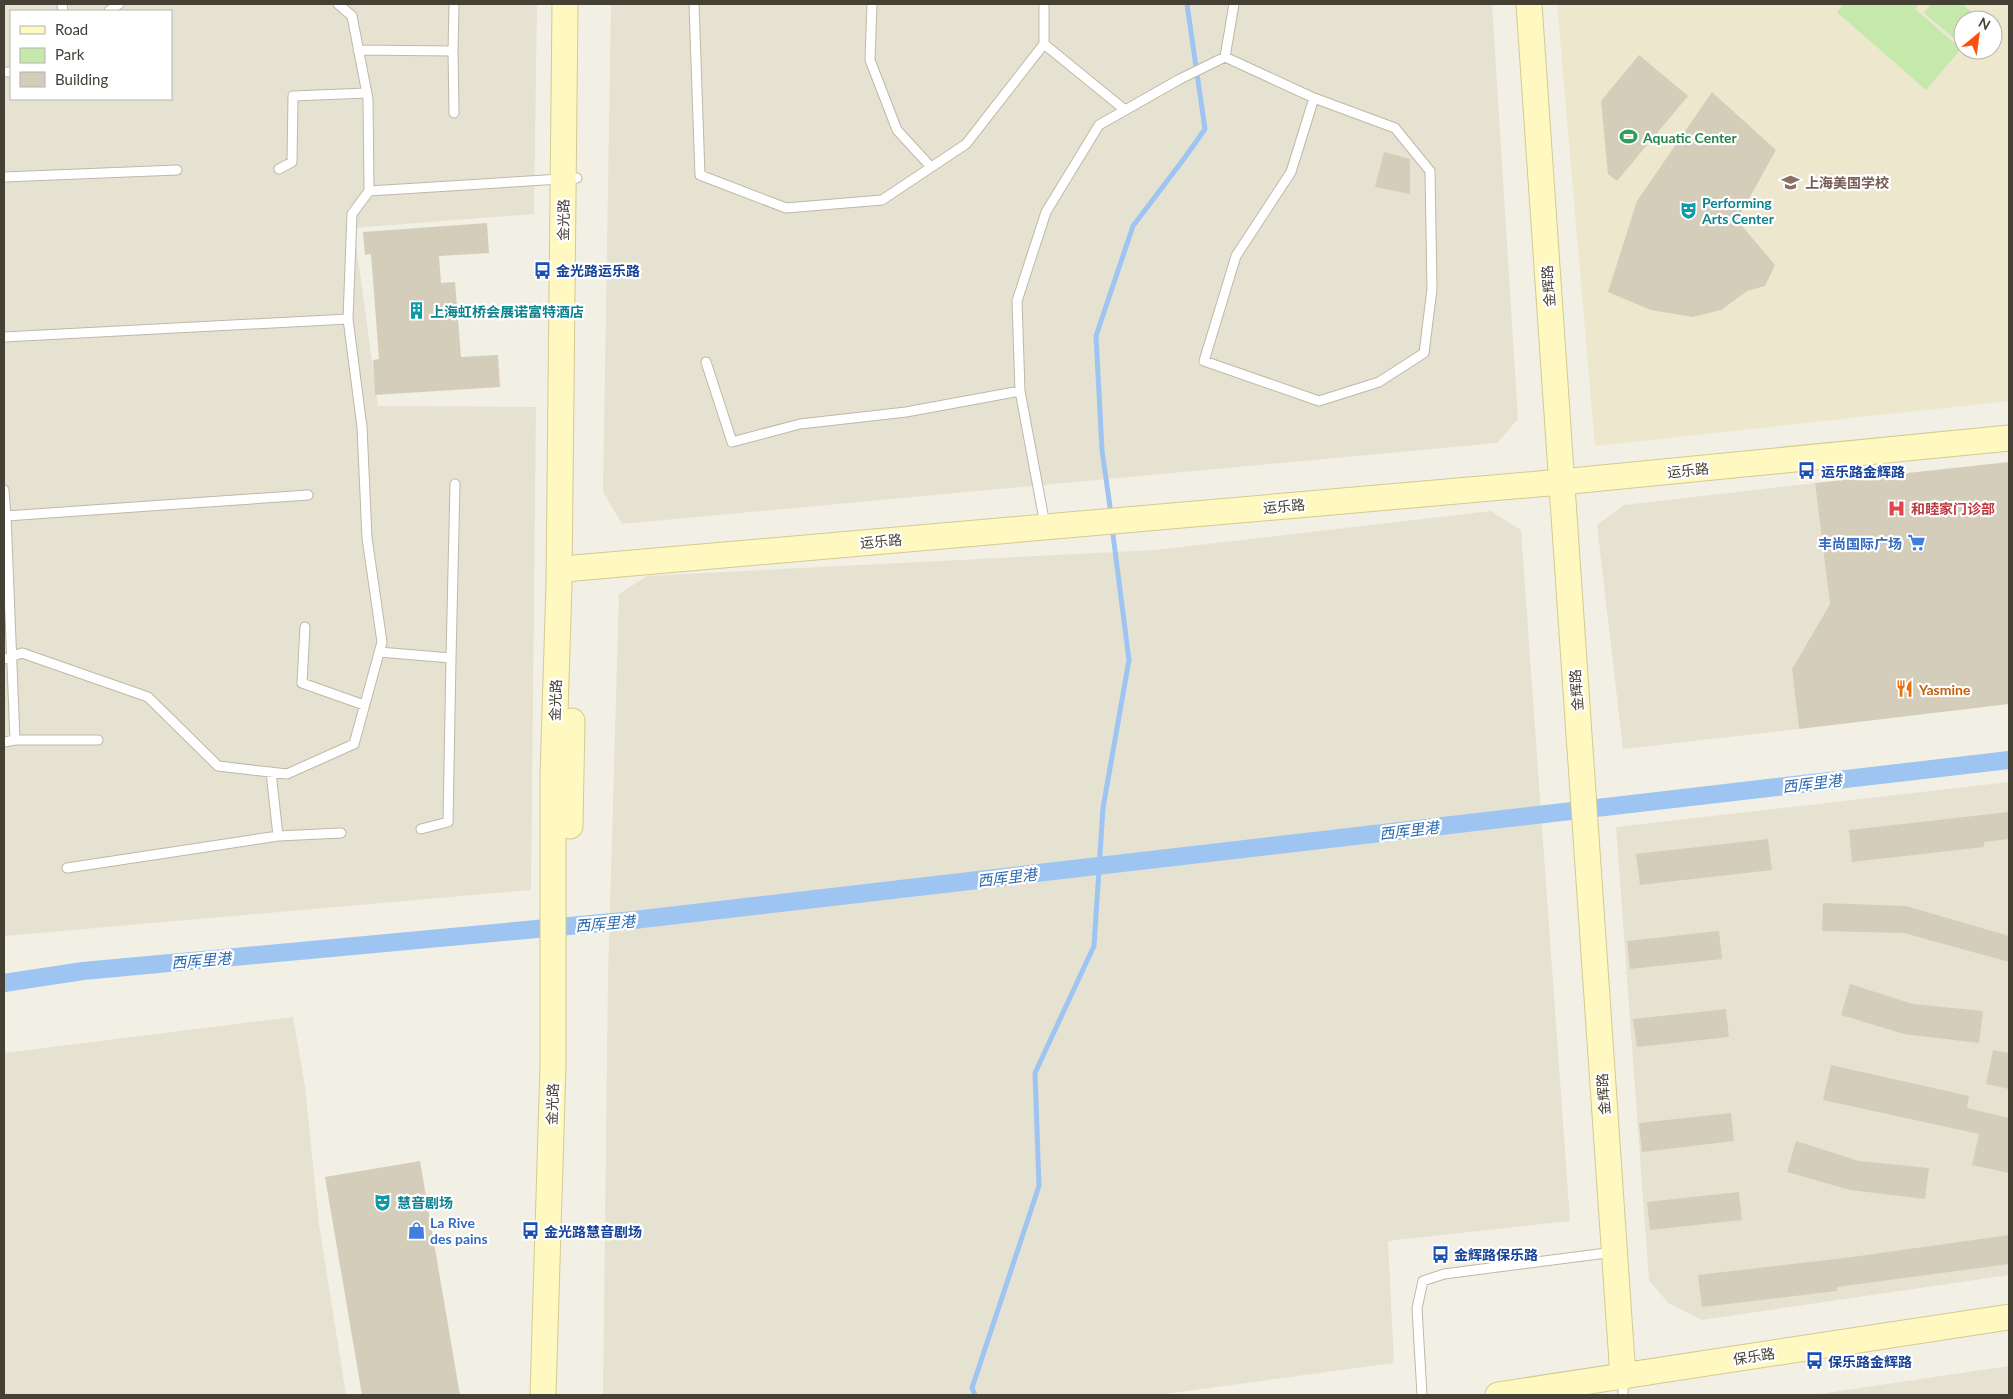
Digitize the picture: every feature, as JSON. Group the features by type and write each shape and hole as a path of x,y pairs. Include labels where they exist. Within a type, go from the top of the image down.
{"street":[{"name":"金光路","path":"543,1395 553,1065 553,964 561,889 567,570 570,178 565,4"},
{"name":"金光路","path":"570,178 582,4"},
{"name":"金辉路","path":"1529,4 1623,1386"},
{"name":"运乐路","path":"567,570 1561,482 2009,438"},
{"name":"金光路","path":"560,1395 568,942 561,889"},
{"name":"保乐路","path":"1498,1395 1623,1386 2009,1317"}],"lane":[{"path":"8,657 22,653 148,697 218,766 287,774 354,744 382,642 367,538 362,427 348,319 352,214 369,191 366,93 352,16 338,4"},
{"path":"454,4 454,113"},
{"path":"694,4 700,175 786,208 882,200 966,144 1044,44 1044,4"},
{"path":"872,4 870,60 897,130 931,167"},
{"path":"1225,57 1234,4"},
{"path":"1044,44 1125,110"},
{"path":"358,50 453,51"},
{"path":"1046,527 1020,391 1017,301 1046,212 1099,125 1186,76 1225,57"},
{"path":"1225,57 1314,98 1395,128 1430,171 1432,289 1424,353 1379,382 1319,401 1204,361 1236,256 1291,172 1314,98"},
{"path":"279,169 292,162 294,96 366,93"},
{"path":"4,177 177,170"},
{"path":"369,191 570,178"},
{"path":"4,338 348,319"},
{"path":"706,362 732,442 800,424 906,412 1020,391"},
{"path":"421,829 448,822 455,484"},
{"path":"4,490 8,657 16,740"},
{"path":"5,516 308,495"},
{"path":"305,627 302,683 364,705"},
{"path":"380,652 451,658"},
{"path":"4,742 16,740 98,740"},
{"path":"271,772 278,836"},
{"path":"67,868 278,836 341,833"},
{"path":"1422,1395 1417,1308 1423,1282 1444,1274 1614,1252"}],"shaded area":[{"path":"4,4 537,4 534,214 354,228 378,406 536,407 531,890 4,936"},
{"path":"611,4 1492,4 1518,419 1497,443 622,524 603,492"},
{"name":"上海美国学校","path":"1557,4 2009,4 2009,401 1595,446"},
{"path":"1815,483 1830,604 1792,669 1799,729 1623,749 1597,525 1624,505"},
{"path":"1491,511 1521,530 1570,1221 1388,1241 1394,1363 1158,1395 603,1395 608,975 619,594 647,576 1155,550"},
{"path":"2009,782 2009,1275 1702,1320 1668,1303 1649,1280 1616,827"},
{"path":"293,1017 305,1086 319,1224 346,1395 4,1395 4,1053"},
{"path":"2009,1366 2009,1395 1812,1395"}],"green space":[{"path":"1844,4 1919,4 1915,9 1953,42 1953,58 1926,90 1837,12"},
{"path":"1931,4 1962,4 1969,10 1953,10 1953,38 1924,13"}],"building":[{"name":"Aquatic Center","path":"1639,55 1688,96 1617,181 1608,174 1601,101"},
{"name":"Performing Arts Center","path":"1712,92 1776,150 1737,220 1775,265 1765,286 1747,291 1721,310 1693,317 1651,310 1608,292 1637,201"},
{"path":"1384,152 1410,159 1410,194 1375,187"},
{"name":"上海虹桥会展诺富特酒店","path":"487,223 489,253 439,256 441,283 455,282 461,357 498,355 500,387 375,395 373,360 379,359 371,254 365,255 363,232"},
{"name":"丰尚国际广场","path":"2009,462 2009,704 1799,729 1792,669 1830,604 1815,483"},
{"path":"2009,812 2009,839 1984,842 1984,847 1852,862 1849,830"},
{"path":"1768,839 1772,870 1640,885 1636,854"},
{"path":"1823,903 1906,906 2009,936 2009,962 1904,933 1822,931"},
{"path":"1719,931 1722,959 1630,969 1627,941"},
{"path":"1850,984 1913,1004 1983,1011 1979,1043 1904,1034 1841,1015"},
{"path":"1726,1009 1729,1037 1637,1047 1633,1019"},
{"path":"1993,1050 2009,1053 2009,1089 1986,1084"},
{"path":"1831,1065 1969,1096 1967,1108 2009,1118 2009,1173 1972,1165 1979,1134 1823,1100"},
{"path":"1731,1113 1734,1141 1642,1152 1639,1123"},
{"path":"1796,1141 1859,1161 1929,1168 1925,1199 1850,1190 1787,1172"},
{"path":"420,1161 460,1395 362,1395 325,1177"},
{"path":"1739,1192 1742,1220 1650,1230 1647,1202"},
{"path":"2009,1235 2009,1264 1837,1287 1837,1291 1702,1307 1698,1275 1852,1257"}],"waterway":[{"path":"1111,514 1102,450 1096,336 1133,226 1205,129 1187,4"},
{"path":"975,1395 972,1388 1039,1186 1035,1073 1094,946 1103,808 1129,660 1112,527"},
{"name":"西厍里港","path":"4,983 83,971 634,920 2009,760"}],"place":[{"name":"Aquatic Center","path":"1629,137"},
{"name":"上海美国学校","path":"1791,182"},
{"name":"Performing Arts Center","path":"1688,210"},
{"name":"金光路运乐路","path":"542,270"},
{"name":"上海虹桥会展诺富特酒店","path":"416,311"},
{"name":"运乐路金辉路","path":"1807,471"},
{"name":"和睦家门诊部","path":"1897,508"},
{"name":"丰尚国际广场","path":"1916,543"},
{"name":"Yasmine","path":"1905,689"},
{"name":"慧音剧场","path":"383,1202"},
{"name":"La Rive des pains","path":"416,1230"},
{"name":"金光路慧音剧场","path":"530,1231"},
{"name":"金辉路保乐路","path":"1440,1254"},
{"name":"保乐路金辉路","path":"1814,1361"}]}
